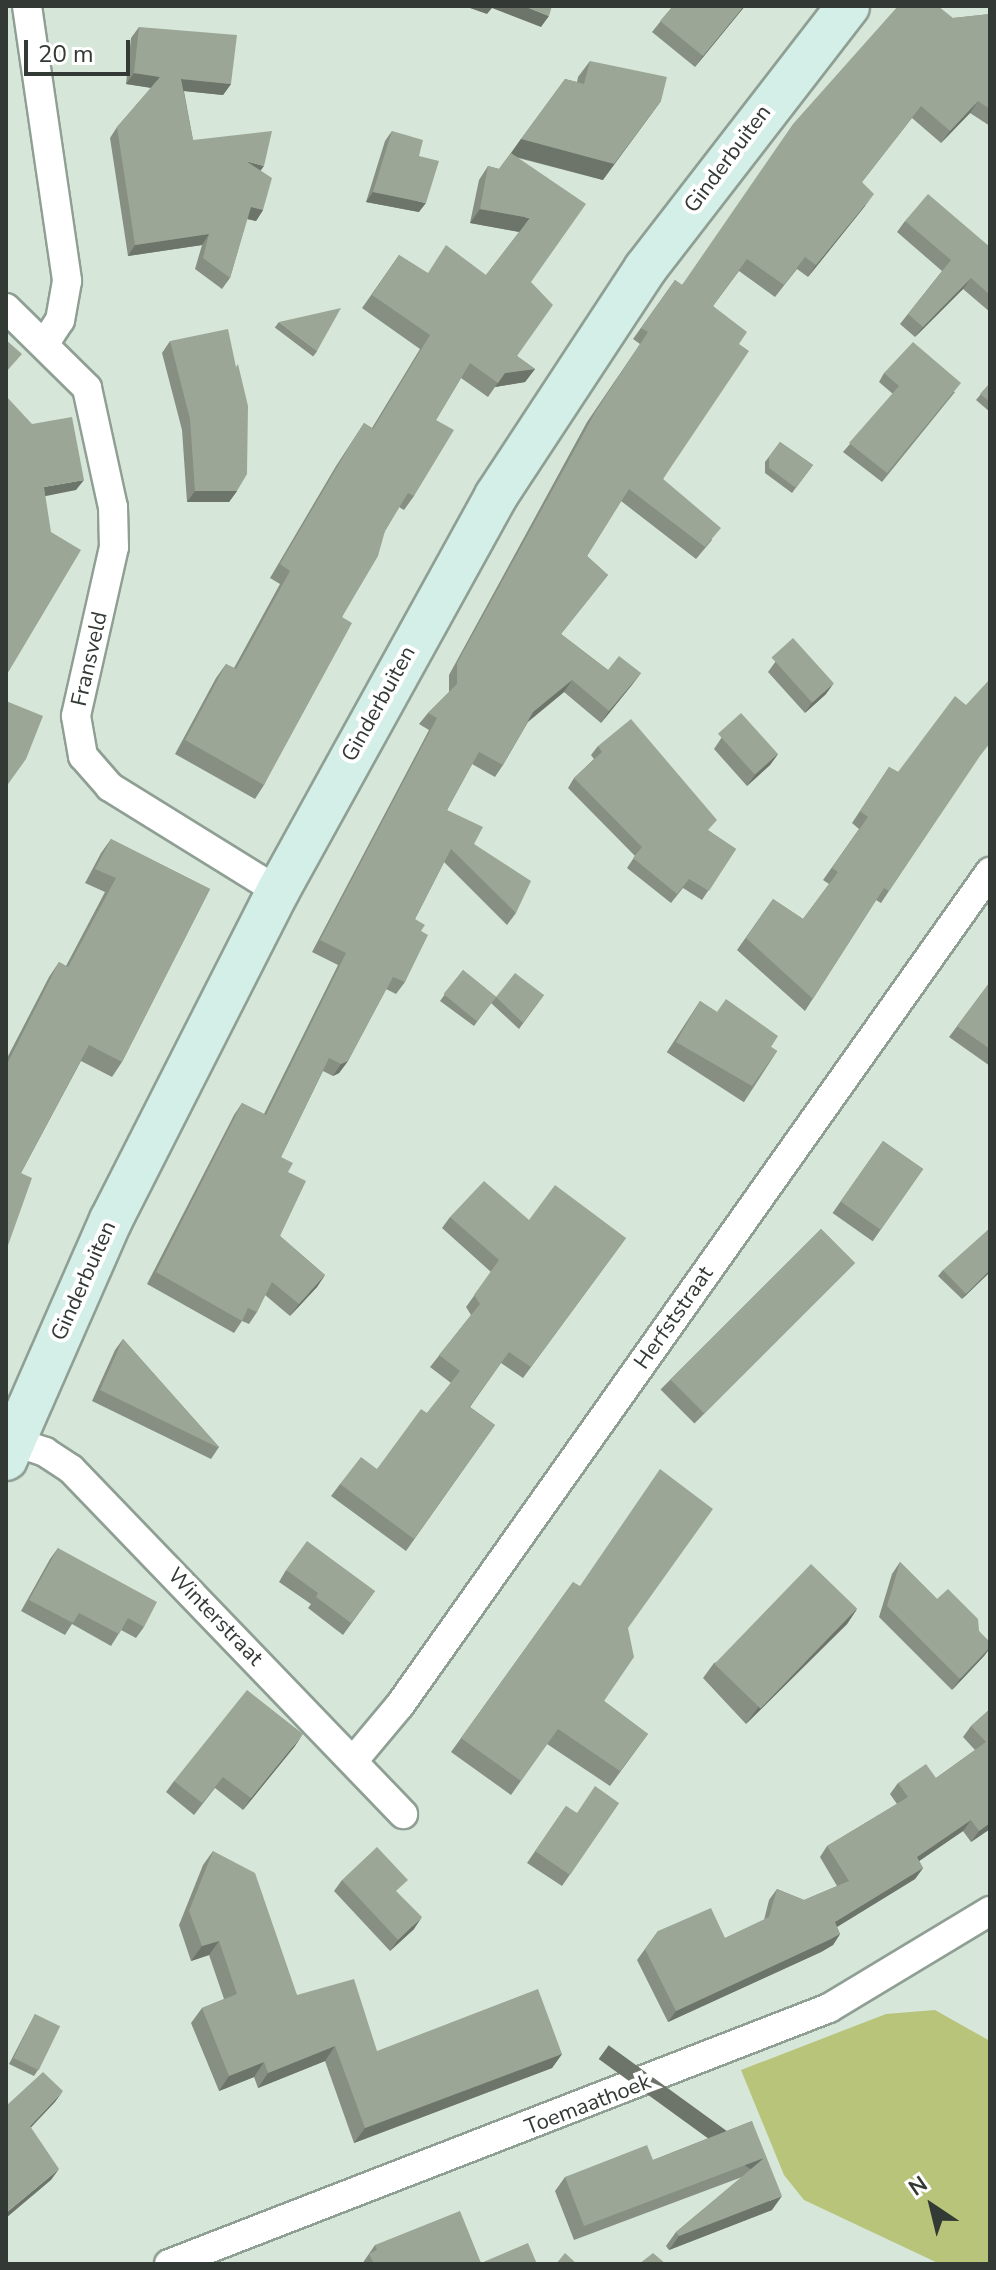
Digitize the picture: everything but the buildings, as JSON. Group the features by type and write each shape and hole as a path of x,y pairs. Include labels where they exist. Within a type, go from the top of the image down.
{"main road":[{"name":"Ginderbuiten","path":"9,1450 111,1220 278,891 425,620 560,395 645,269 848,6"}],"street":[{"path":"27,6 67,281 60,320 45,343"},
{"name":"Fransveld","path":"6,308 45,343 87,388 113,507 114,547 76,716 83,756 110,787 278,891"},
{"name":"Herfststraat","path":"354,1760 400,1705 990,872"},
{"name":"Winterstraat","path":"9,1450 45,1452 71,1469 403,1814"},
{"name":"Toemaathoek","path":"169,2264 208,2258 829,2008 990,1911"}],"green space":[{"path":"935,2010 990,2041 990,2264 940,2264 804,2200 784,2175 741,2070 886,2014"}]}
